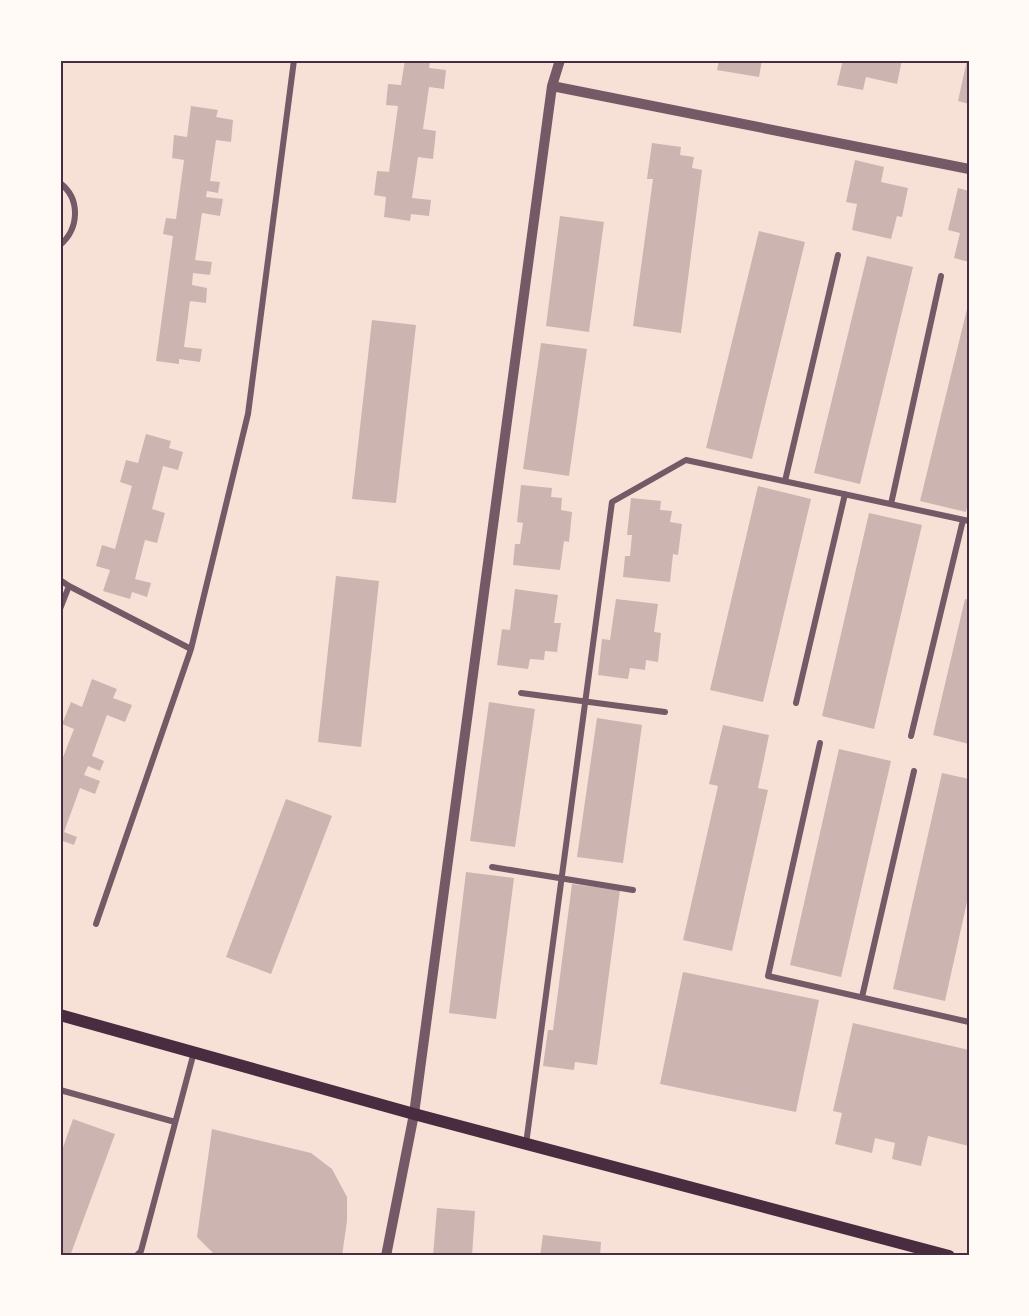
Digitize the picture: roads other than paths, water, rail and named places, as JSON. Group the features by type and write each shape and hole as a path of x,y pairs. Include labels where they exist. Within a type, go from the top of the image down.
{"main road":[{"path":"60,1015 414,1114 949,1256"}],"street":[{"path":"96,924 191,649 248,414 293,62 285,60"},
{"path":"386,1256 414,1114 552,86 560,60"},
{"path":"552,86 969,169"},
{"path":"60,183 71,195 75,221 71,234 60,245"},
{"path":"784,481 838,255"},
{"path":"891,504 941,276"},
{"path":"526,1144 612,502 686,460 966,520 911,735"},
{"path":"796,703 845,494"},
{"path":"60,580 191,649"},
{"path":"60,609 69,586"},
{"path":"520,693 665,712"},
{"path":"820,743 768,976 969,1022"},
{"path":"862,997 914,771"},
{"path":"492,867 633,890"},
{"path":"136,1256 141,1251 194,1052"},
{"path":"60,1090 175,1122"}]}
